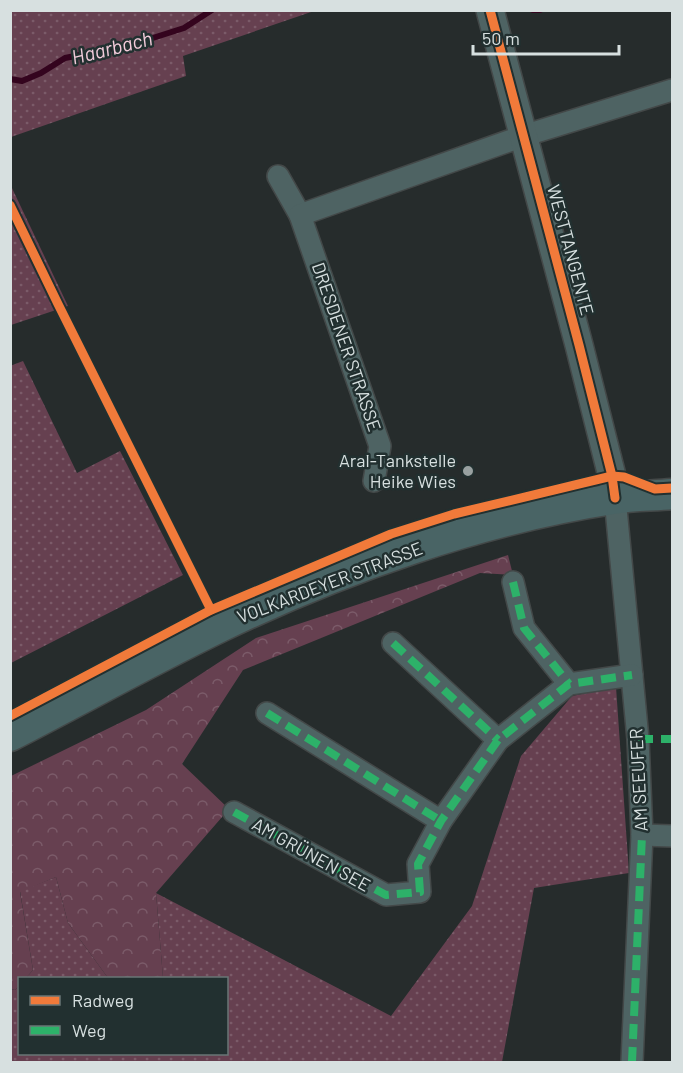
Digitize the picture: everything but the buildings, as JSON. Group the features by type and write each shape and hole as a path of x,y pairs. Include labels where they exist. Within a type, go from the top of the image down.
{"main road":[{"name":"VOLKARDEYER STRASSE","path":"10,736 220,627 309,587 395,555 468,532 551,510 615,498 672,494"}],"street":[{"name":"WESTTANGENTE","path":"490,10 579,345 615,498"},
{"path":"300,215 523,136 672,90"},
{"name":"DRESDENER STRASSE","path":"278,176 300,215 380,446 374,481"},
{"name":"AM SEEUFER","path":"615,498 638,739 642,835 632,1062"},
{"path":"513,582 524,628 569,684 632,675"},
{"path":"393,643 498,740"},
{"name":"AM GRÜNEN SEE","path":"234,812 386,896 420,892 418,864 441,821 498,740 569,684"},
{"path":"267,713 441,821"},
{"path":"642,835 672,836"}],"green space":[{"path":"10,11 314,11 183,56 186,76 11,137"},
{"path":"11,186 68,306 10,325"},
{"path":"23,361 77,473 120,451 183,575 11,663 10,366"},
{"path":"508,555 513,575 480,573 243,670 182,764 229,809 156,893 163,977 107,977 68,923 56,877 20,892 33,970 27,977 18,977 18,987 15,990 11,989 11,776 146,710 256,638"},
{"path":"616,687 629,873 534,888 502,1062 11,1062 10,989 15,990 18,987 18,1055 228,1055 228,977 163,977 156,893 391,1016 472,906 521,756 572,696"},
{"path":"56,877 68,923 107,977 27,977 33,970 20,891"}],"waterway":[{"name":"Haarbach","path":"10,79 22,81 41,73 65,58 134,44 184,28 212,10"},
{"name":"Haarbach","path":"533,10 540,10"}],"marked path":[{"path":"513,582 524,628 569,684"},
{"path":"393,643 498,740"},
{"path":"234,812 386,895 420,892 418,864 441,821 498,740 569,684 632,675"},
{"path":"267,713 441,821"},
{"path":"638,739 672,739"},
{"path":"632,1062 642,835"}],"cycle path":[{"path":"490,10 579,345 612,476 615,498"},
{"path":"10,205 211,610"},
{"path":"10,716 211,610 391,534 454,514 612,476 624,477 655,489 672,488"}],"place":[{"name":"Aral-Tankstelle Heike Wies","path":"468,471"}]}
